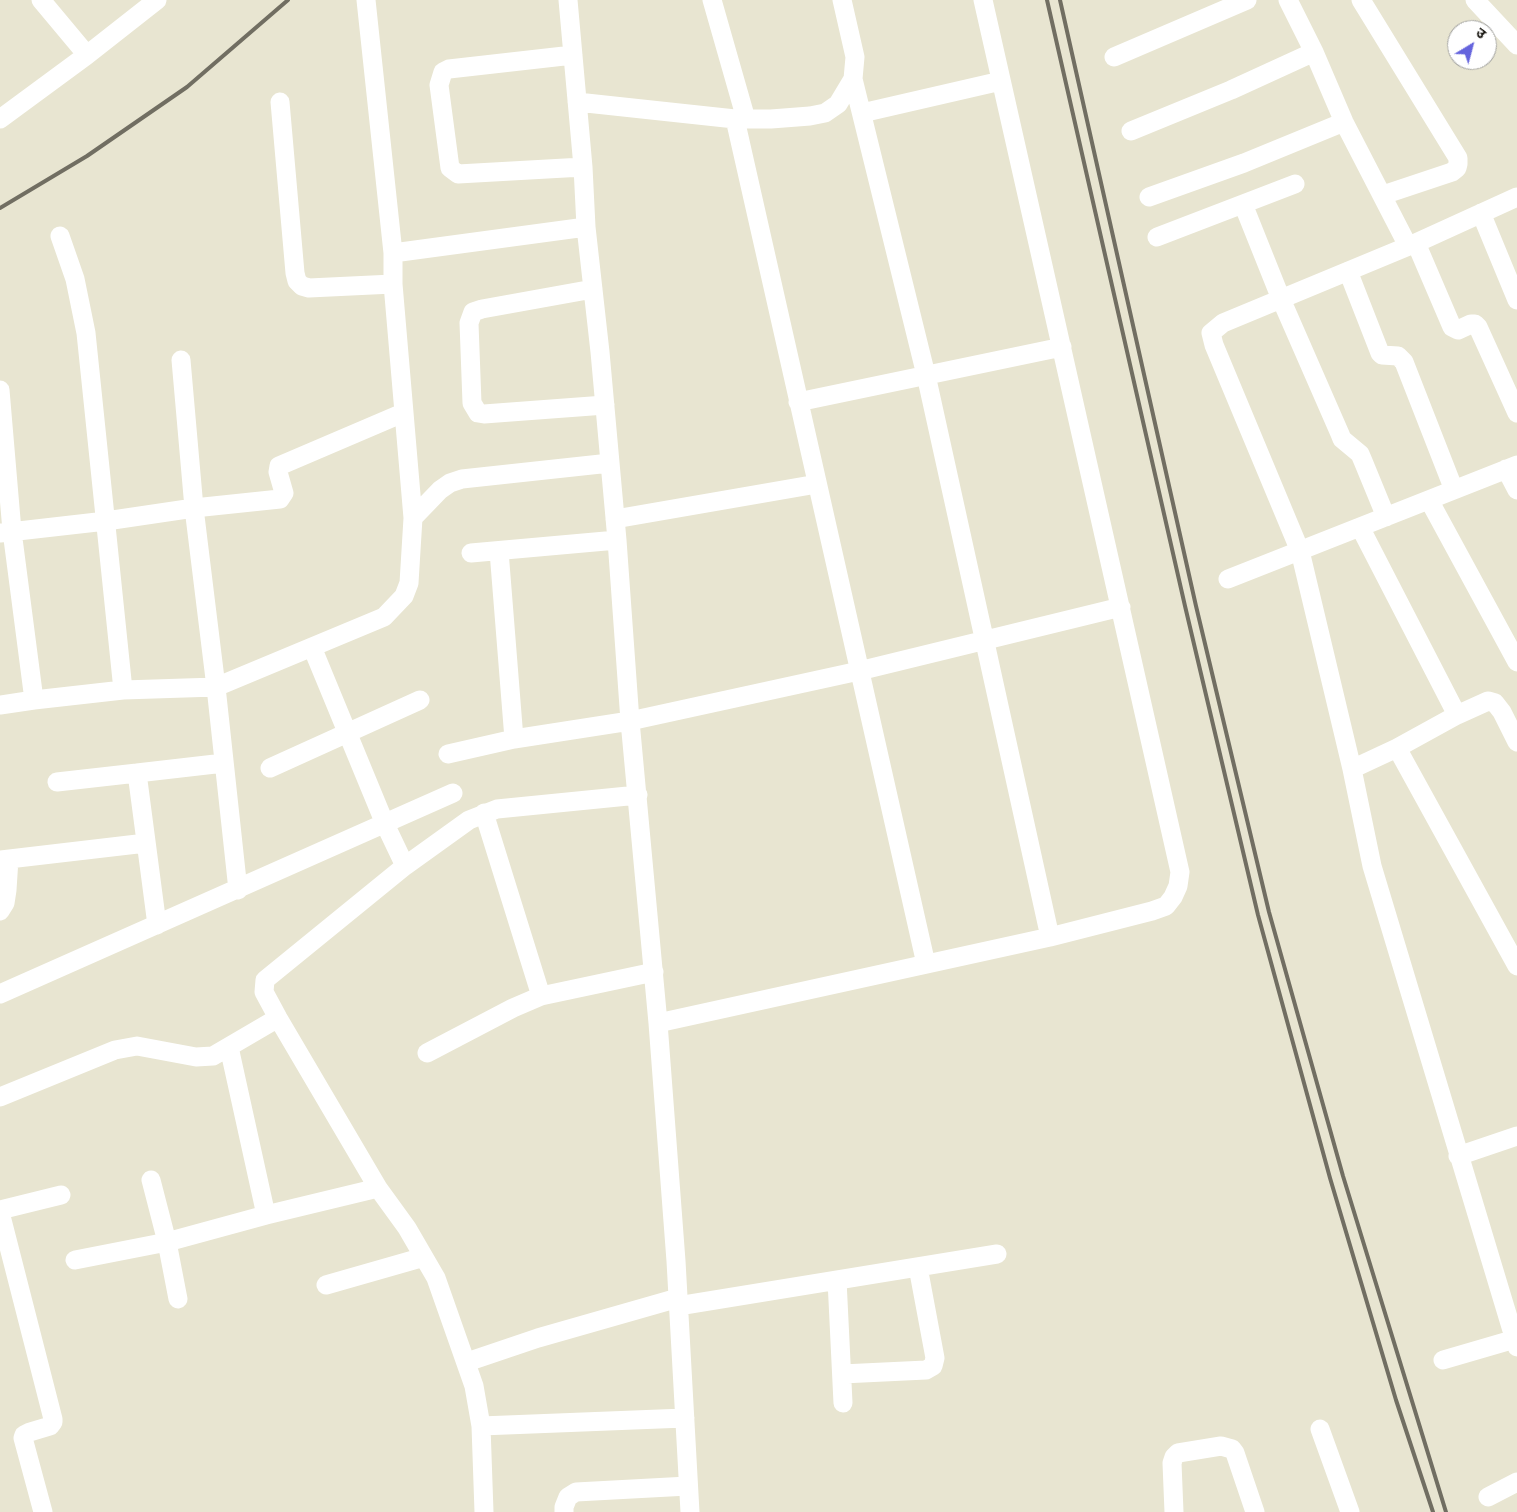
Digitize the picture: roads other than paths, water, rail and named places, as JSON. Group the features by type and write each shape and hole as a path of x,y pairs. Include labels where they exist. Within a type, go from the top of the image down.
{"street":[{"path":"41,0 88,55"},
{"path":"0,119 88,55 158,0"},
{"path":"0,705 123,690 216,687 384,617 404,596 409,584 413,518 393,284 393,253 366,0"},
{"path":"568,0 583,167 586,227 605,405 630,721 654,972 678,1302 690,1512"},
{"path":"712,0 741,119 798,402 926,964"},
{"path":"842,0 855,57 853,79 926,375 1050,937"},
{"path":"658,1023 1050,937 1152,911 1166,906 1178,886 1180,872 983,0"},
{"path":"1114,57 1247,0"},
{"path":"1288,0 1314,52 1344,122 1412,245 1452,327 1458,330 1471,324 1475,324 1478,327 1517,413"},
{"path":"1361,0 1458,158 1457,168 1452,172 1384,195"},
{"path":"1475,0 1517,45"},
{"path":"1131,131 1231,90 1314,52"},
{"path":"573,55 448,69 443,72 439,85 450,168 458,174 583,167"},
{"path":"577,102 741,119 771,120 825,113 838,104 853,79"},
{"path":"862,113 1001,81"},
{"path":"280,102 297,281 302,286 309,288 393,284"},
{"path":"1149,197 1244,163 1344,122"},
{"path":"1157,237 1294,184"},
{"path":"1442,1360 1516,1343 1372,866 1352,769 1300,551 1214,345 1211,333 1223,323 1412,245 1517,197"},
{"path":"1243,204 1342,439 1360,454 1364,461 1386,517"},
{"path":"1481,213 1517,300"},
{"path":"393,253 586,227"},
{"path":"60,236 75,279 86,333 123,690"},
{"path":"1348,271 1380,353 1382,356 1398,356 1404,362 1454,490"},
{"path":"593,289 473,312 469,323 472,403 478,413 484,414 605,405"},
{"path":"798,402 1062,347"},
{"path":"180,360 194,508 238,890"},
{"path":"0,390 6,532 34,700"},
{"path":"6,532 280,499 284,493 277,468 279,466 403,413"},
{"path":"413,518 440,490 450,483 462,479 610,462"},
{"path":"1228,579 1511,467 1517,490"},
{"path":"615,519 817,484"},
{"path":"1429,500 1517,662"},
{"path":"1360,527 1457,714"},
{"path":"471,553 617,540"},
{"path":"499,551 514,739"},
{"path":"448,754 514,739 630,721 859,670 1121,607"},
{"path":"312,647 384,824 404,866"},
{"path":"270,768 420,700"},
{"path":"1352,769 1397,748 1457,714 1488,701 1495,703 1516,737"},
{"path":"1397,748 1517,966"},
{"path":"58,782 224,763"},
{"path":"137,773 157,925"},
{"path":"0,994 453,793"},
{"path":"484,1512 481,1426 474,1386 436,1278 407,1228 378,1188 278,1018 264,992 265,980 404,866 456,828 484,814 498,809 638,795"},
{"path":"484,814 542,996"},
{"path":"0,911 5,903 7,890 4,859 146,843"},
{"path":"427,1053 513,1008 542,996 654,972"},
{"path":"0,1097 115,1050 136,1046 196,1057 213,1056 278,1018"},
{"path":"229,1047 266,1215"},
{"path":"1458,1156 1517,1136"},
{"path":"150,1180 167,1242 178,1299"},
{"path":"75,1260 167,1242 266,1215 378,1188"},
{"path":"42,1512 23,1438 24,1435 30,1432 50,1426 54,1419 0,1211 61,1195"},
{"path":"467,1362 538,1338 678,1302 837,1280 997,1254"},
{"path":"326,1285 424,1257"},
{"path":"842,1374 926,1370 932,1366 935,1358 918,1267"},
{"path":"837,1280 843,1403"},
{"path":"481,1426 685,1418"},
{"path":"1320,1430 1350,1512"},
{"path":"1174,1512 1172,1462 1174,1457 1178,1453 1221,1446 1232,1449 1236,1453 1255,1512"},
{"path":"1488,1497 1517,1482"},
{"path":"564,1512 568,1497 576,1492 688,1486"}],"railway":[{"path":"0,208 87,156 187,87 288,0"},
{"path":"1047,0 1185,606 1258,915 1330,1178 1396,1400 1433,1512"},
{"path":"1060,0 1196,606 1269,912 1343,1176 1446,1512"}]}
